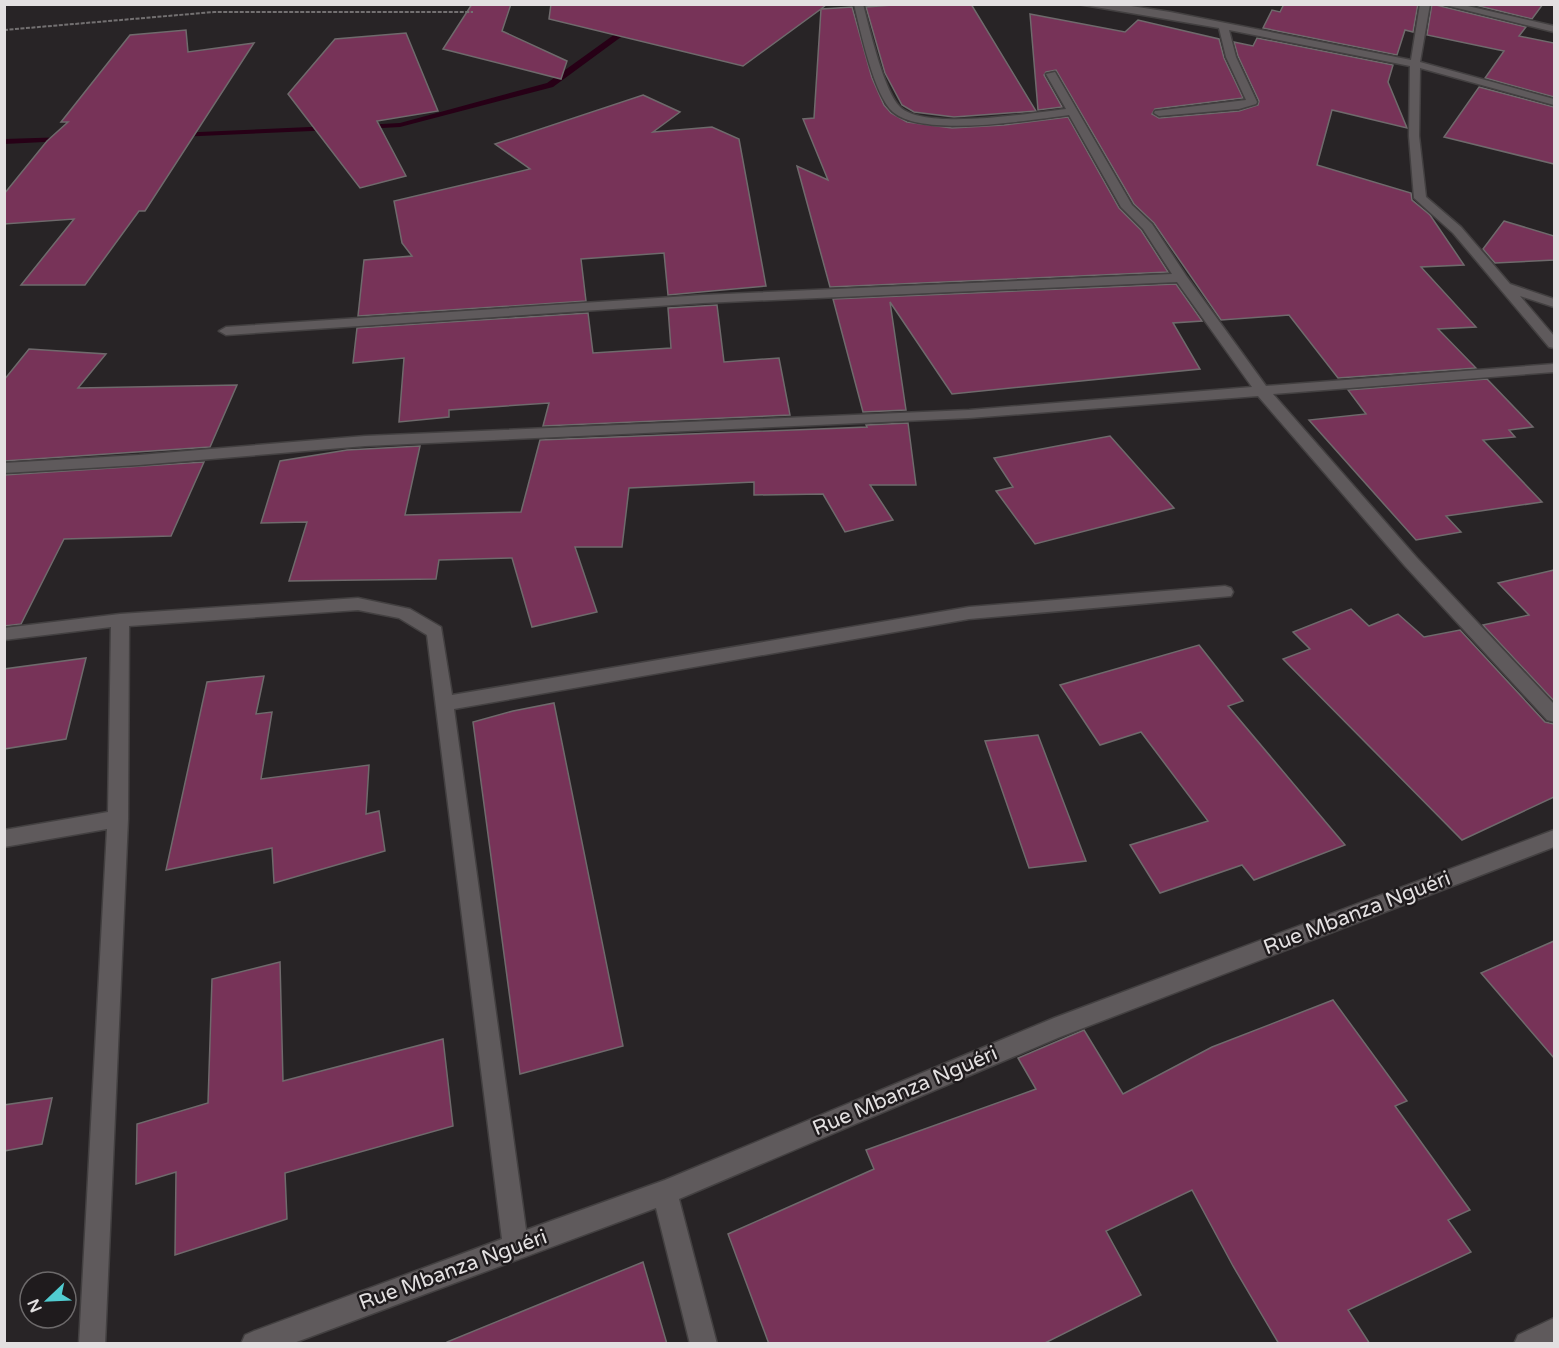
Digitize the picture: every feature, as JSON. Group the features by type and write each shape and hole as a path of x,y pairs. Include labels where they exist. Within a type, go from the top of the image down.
{"street":[{"path":"858,4 885,90 895,111 915,121 938,123 1071,112"},
{"path":"1082,4 1126,8 1415,64 1554,102"},
{"path":"1425,4 1415,64 1414,136 1420,198 1457,230 1554,344"},
{"path":"1445,4 1554,29"},
{"path":"1159,113 1252,102 1231,57 1224,27"},
{"path":"1051,74 1128,207 1148,227 1181,278 1262,391 1411,562 1554,715"},
{"path":"226,331 538,308 781,294 972,284 1181,278"},
{"path":"1505,287 1554,303"},
{"path":"4,468 140,460 365,441 969,414 1554,368"},
{"path":"443,704 969,613 1225,592"},
{"path":"4,634 120,620 358,604 405,613 435,632 516,1247"},
{"path":"92,1344 118,819 120,620"},
{"path":"4,839 118,819"},
{"name":"Rue Mbanza Nguéri","path":"254,1344 665,1192 1054,1029 1554,838"},
{"path":"665,1192 704,1344"},
{"path":"1527,1344 1554,1331"}],"path":[{"path":"4,30 177,14 346,10 392,14 473,12"}],"building":[{"path":"472,4 511,4 502,31 567,61 561,79 443,49"},
{"path":"551,4 827,4 743,66 549,19"},
{"path":"906,4 971,4 1036,111 954,117 914,112 902,105 885,73 866,7"},
{"path":"1284,4 1418,4 1413,32 1405,30 1397,55 1263,28 1272,10 1280,12"},
{"path":"1432,4 1526,27 1519,36 1554,43 1554,97 1485,78 1504,51 1427,35"},
{"path":"1471,4 1543,4 1532,19"},
{"path":"852,7 872,78 884,105 891,113 907,122 952,128 1004,125 1068,117 1119,208 1141,230 1168,272 830,287 797,166 828,180 803,119 814,118 821,9"},
{"path":"1030,14 1125,32 1138,20 1219,39 1224,58 1243,98 1155,109 1152,114 1159,118 1239,111 1258,105 1259,101 1234,42 1253,46 1257,38 1393,65 1388,82 1407,128 1332,110 1317,165 1411,193 1412,200 1430,215 1464,265 1421,267 1476,327 1438,329 1476,368 1338,378 1289,315 1221,320 1154,223 1134,204 1056,70 1046,72 1044,75 1062,107 1038,110"},
{"path":"186,30 188,52 254,43 145,211 139,211 85,285 21,285 74,219 4,224 4,194 47,141 68,122 61,122 130,35"},
{"path":"406,33 438,111 377,121 406,176 360,188 288,94 335,39"},
{"path":"1479,87 1554,107 1554,164 1444,137"},
{"path":"643,95 680,112 653,132 712,127 739,139 766,286 668,295 664,253 581,259 586,301 358,316 364,260 412,256 402,243 394,201 530,169 495,144"},
{"path":"1504,221 1554,236 1554,260 1495,263 1483,249"},
{"path":"1176,284 1202,321 1173,323 1200,369 952,394 890,302 906,410 863,412 833,299"},
{"path":"717,305 724,362 779,358 790,415 543,426 549,403 449,410 449,417 399,422 404,358 353,363 357,328 588,313 593,353 671,348 668,308"},
{"path":"29,349 106,354 78,388 237,385 210,447 4,461 4,380"},
{"path":"1487,379 1533,427 1509,430 1515,437 1483,440 1542,502 1446,516 1461,532 1416,540 1309,420 1366,414 1348,390"},
{"path":"908,423 916,485 870,485 893,520 845,532 823,494 754,495 754,482 629,488 622,547 575,547 597,612 532,627 512,558 439,560 436,579 289,581 307,522 261,523 280,461 347,450 420,446 405,515 521,512 540,440 867,427 866,425"},
{"path":"1110,436 1174,508 1035,544 996,491 1013,487 994,458"},
{"path":"204,462 171,536 64,539 21,624 4,626 4,475"},
{"path":"1554,570 1554,701 1483,625 1529,615 1498,583"},
{"path":"1351,609 1369,626 1398,614 1424,637 1460,630 1545,722 1554,724 1554,797 1462,840 1283,659 1310,649 1293,632"},
{"path":"1199,645 1243,701 1228,706 1345,845 1254,880 1242,865 1160,893 1130,845 1208,821 1141,732 1100,745 1060,685"},
{"path":"86,658 66,739 4,749 4,669"},
{"path":"264,676 256,714 272,712 261,779 369,765 366,814 379,811 385,851 274,883 272,848 166,870 207,682"},
{"path":"554,703 623,1046 520,1074 473,722"},
{"path":"1038,735 1086,861 1029,868 985,741"},
{"path":"1554,941 1554,1058 1481,973"},
{"path":"280,962 283,1081 443,1039 453,1126 285,1173 287,1219 175,1255 176,1172 136,1184 137,1124 208,1103 212,979"},
{"path":"1333,1000 1407,1101 1395,1106 1470,1210 1448,1220 1471,1252 1348,1310 1370,1344 1279,1344 1192,1190 1106,1231 1141,1295 1043,1344 769,1344 728,1234 874,1169 866,1150 1036,1089 1018,1058 1084,1030 1123,1094 1212,1047"},
{"path":"52,1098 42,1144 4,1151 4,1105"},
{"path":"643,1262 667,1344 447,1344 447,1342"}],"waterway":[{"path":"363,127 400,125 550,85 632,26"},
{"path":"177,135 332,128"},
{"path":"4,142 65,139"}]}
